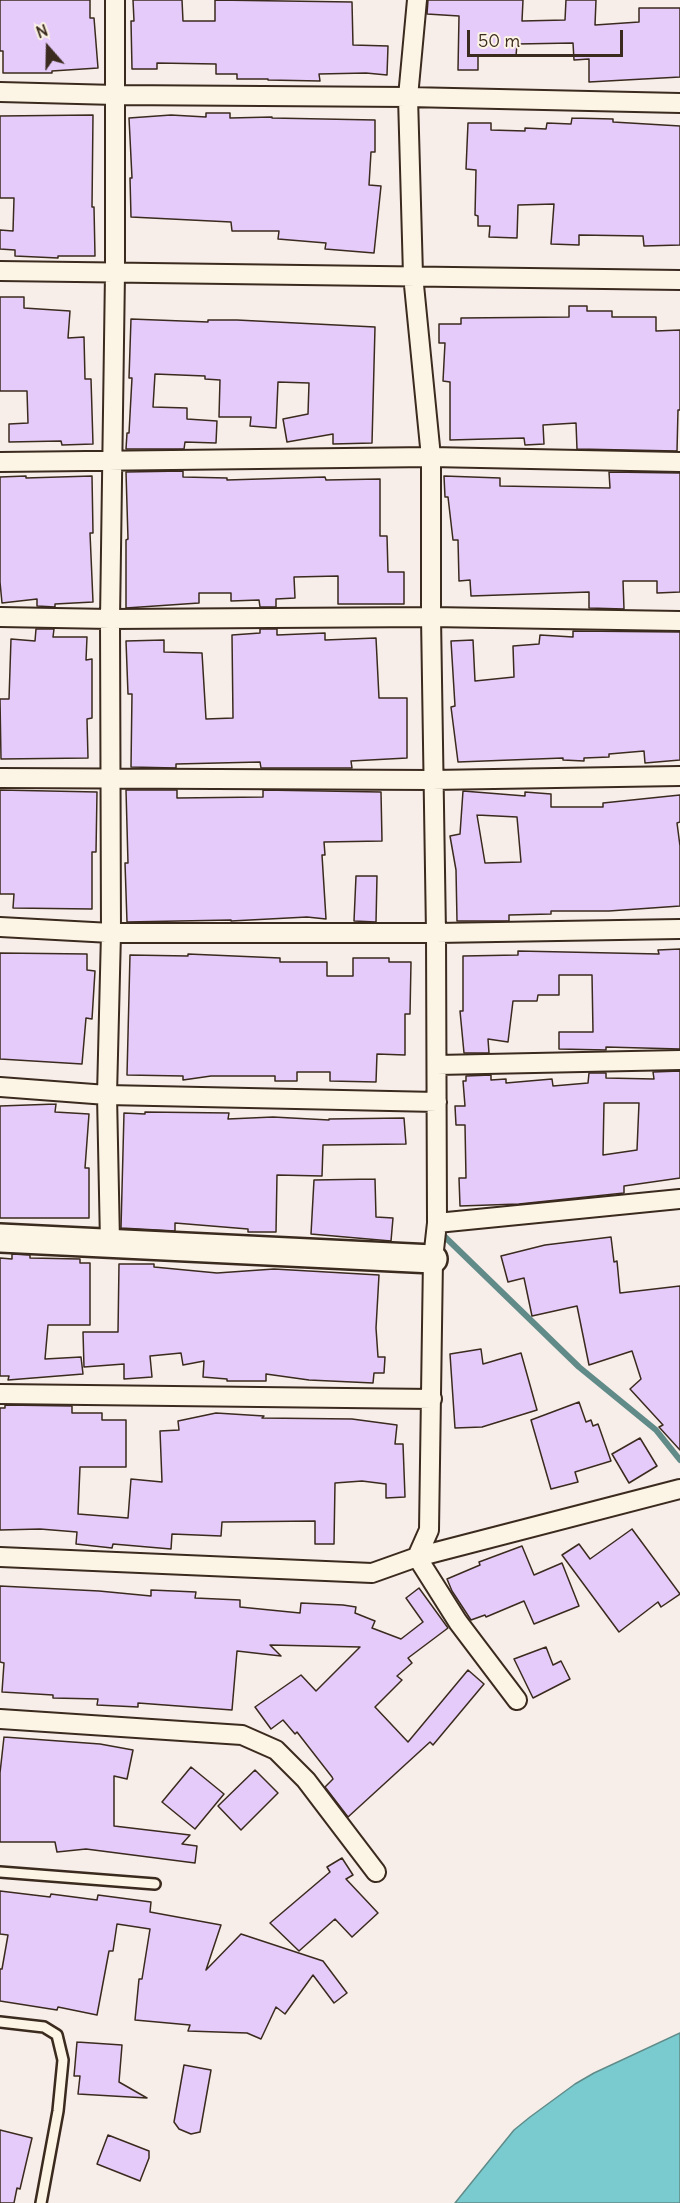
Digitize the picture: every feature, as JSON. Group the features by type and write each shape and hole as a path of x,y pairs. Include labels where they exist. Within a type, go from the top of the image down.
{"street":[{"path":"110,1242 107,1095 111,933 110,619 115,273 115,0"},
{"path":"417,0 408,97 413,275 431,457 430,617 437,1065 437,1223 433,1259 429,1530 417,1557"},
{"path":"0,92 680,103"},
{"path":"0,271 680,280"},
{"path":"0,462 431,457 680,462"},
{"path":"0,617 110,619 430,617 680,621"},
{"path":"0,778 432,780 680,776"},
{"path":"0,927 111,933 436,933 680,929"},
{"path":"437,1065 680,1060"},
{"path":"0,1087 107,1095 437,1102"},
{"path":"437,1223 680,1199"},
{"path":"0,1238 433,1259"},
{"path":"0,1394 432,1399"},
{"path":"0,1557 372,1573 417,1557 680,1489"},
{"path":"417,1557 458,1622 518,1701"},
{"path":"0,1719 242,1735 276,1750 306,1780 376,1872"}],"lane":[{"path":"0,1872 155,1884"},
{"path":"0,2022 44,2027 57,2035 63,2060 58,2111 41,2203"}],"water":[{"path":"680,2033 680,2203 455,2203 514,2130 530,2117 594,2073"}],"building":[{"path":"0,0 90,0 90,18 94,18 98,68 52,71 52,73 3,73 3,51 0,51"},
{"path":"133,0 182,0 183,21 215,21 215,0 352,2 353,45 388,46 387,75 319,74 320,81 268,80 237,79 237,74 216,74 216,64 157,63 157,69 132,69"},
{"path":"428,0 523,0 522,21 565,20 566,0 596,0 595,25 639,22 639,8 680,8 680,77 589,82 589,59 574,60 573,43 517,44 516,56 478,55 478,70 458,70 459,16 427,14"},
{"path":"206,113 230,113 230,118 375,120 375,152 371,152 369,185 381,186 374,253 325,249 326,243 278,239 279,231 232,231 231,222 131,217 129,118 171,115 206,117"},
{"path":"93,115 92,207 94,207 95,256 58,256 58,258 15,256 15,250 0,249 0,230 13,231 14,198 0,198 0,116"},
{"path":"572,118 613,119 613,122 680,126 680,245 644,246 643,236 579,235 579,245 551,244 554,204 518,205 517,238 489,237 490,226 478,226 478,216 475,215 476,170 466,169 468,123 491,123 491,130 525,131 525,128 546,129 547,123 571,124"},
{"path":"0,297 24,297 24,308 70,311 68,338 84,337 85,379 91,379 93,444 62,445 61,441 9,442 9,424 28,423 27,391 0,391"},
{"path":"569,306 587,306 587,311 612,311 612,317 656,317 656,331 680,330 680,410 678,410 677,451 577,449 576,423 543,425 544,444 525,445 524,438 450,440 450,382 443,381 445,343 439,343 439,324 461,324 461,318 569,317"},
{"path":"131,319 208,322 208,320 237,320 375,327 372,443 333,444 333,434 287,442 283,419 308,414 309,383 278,382 276,428 250,426 251,417 219,417 220,380 205,379 205,376 155,374 153,407 187,408 187,419 217,421 216,443 185,442 184,449 126,449 132,378 129,378"},
{"path":"183,471 183,477 227,478 227,480 325,477 326,480 380,479 380,536 387,536 388,572 404,572 404,604 338,604 338,576 294,577 295,598 276,599 276,607 260,607 259,600 231,601 231,593 199,593 199,603 126,608 126,540 128,539 126,472"},
{"path":"609,472 680,473 680,592 657,593 657,581 623,581 624,609 589,608 589,592 471,596 470,580 459,581 458,540 453,540 448,497 445,497 444,476 500,478 500,486 610,488"},
{"path":"26,476 26,478 92,476 93,533 90,533 93,602 55,604 55,607 37,606 37,599 2,603 0,477"},
{"path":"36,629 54,629 53,637 87,637 86,660 92,659 92,718 87,719 88,758 1,759 0,699 9,699 11,639 35,641"},
{"path":"260,629 277,629 277,635 325,633 325,640 376,638 379,698 407,698 407,758 351,761 352,768 261,768 260,762 176,764 176,768 131,767 132,694 128,694 126,641 164,640 164,652 202,653 206,719 233,718 232,635 260,633"},
{"path":"573,631 680,632 680,760 645,763 644,751 609,754 609,757 584,758 584,761 563,760 563,758 458,762 451,707 455,706 451,641 473,640 475,681 514,677 513,646 539,644 540,635 573,637"},
{"path":"0,790 97,792 96,852 92,852 92,909 13,908 14,894 0,894"},
{"path":"126,790 177,790 177,798 263,797 263,790 381,792 382,841 324,842 325,855 322,855 326,919 307,917 231,921 127,922"},
{"path":"463,791 525,796 525,792 551,794 551,807 603,807 603,803 680,795 680,822 677,823 680,846 680,906 609,911 551,911 551,914 509,915 509,921 457,921 456,870 450,836 460,834","holes":["477,815 517,817 521,862 485,863"]},
{"path":"356,876 377,876 376,922 354,921"},
{"path":"680,949 680,1049 606,1047 606,1050 559,1049 559,1032 593,1032 592,975 559,975 559,995 538,995 537,1001 513,1001 508,1042 488,1039 489,1053 464,1053 460,1011 463,1011 463,956 518,955 518,951 659,954 658,950"},
{"path":"0,953 87,954 87,970 95,971 92,1019 86,1018 82,1064 0,1059"},
{"path":"188,954 280,958 280,962 327,962 327,976 353,976 353,958 389,958 389,962 411,962 410,1014 405,1014 405,1055 377,1054 376,1082 330,1081 330,1072 297,1072 297,1081 275,1081 275,1076 211,1076 183,1080 183,1076 127,1075 130,955 188,956"},
{"path":"680,1071 680,1178 624,1186 624,1193 519,1204 460,1206 459,1178 466,1178 465,1125 456,1125 455,1106 465,1106 463,1081 466,1081 466,1076 491,1075 491,1080 506,1079 506,1083 552,1079 553,1086 588,1083 589,1073 606,1073 606,1078 654,1079 653,1072","holes":["604,1103 639,1103 637,1150 603,1155"]},
{"path":"56,1104 55,1112 89,1114 85,1168 89,1168 89,1218 0,1218 0,1106"},
{"path":"145,1112 229,1113 228,1119 404,1118 406,1144 323,1145 322,1176 277,1175 276,1232 248,1232 248,1229 175,1223 175,1231 121,1228 124,1113 145,1114"},
{"path":"375,1179 376,1217 393,1218 391,1241 311,1234 314,1180"},
{"path":"611,1237 614,1262 617,1261 620,1293 680,1286 680,1450 659,1427 663,1425 630,1389 641,1379 632,1351 589,1365 577,1306 532,1316 524,1278 508,1282 501,1256 545,1245"},
{"path":"12,1254 30,1255 30,1258 80,1259 80,1263 90,1263 90,1325 48,1325 45,1359 81,1357 83,1374 8,1380 9,1376 0,1376 0,1258 12,1259"},
{"path":"119,1264 154,1264 154,1267 217,1273 274,1269 379,1275 376,1328 378,1357 385,1357 384,1373 374,1373 373,1383 309,1380 266,1374 266,1381 227,1381 227,1379 203,1377 204,1361 183,1365 181,1353 150,1356 152,1377 124,1379 124,1364 84,1367 83,1332 118,1332"},
{"path":"481,1349 483,1364 521,1353 537,1410 482,1427 455,1428 450,1354"},
{"path":"579,1402 586,1422 591,1420 593,1426 598,1424 611,1461 575,1472 578,1482 551,1489 531,1420"},
{"path":"5,1405 72,1406 72,1413 102,1413 102,1420 126,1420 126,1467 80,1467 78,1514 128,1518 131,1479 162,1482 160,1431 179,1430 178,1421 216,1413 264,1416 262,1418 352,1419 397,1425 395,1444 403,1444 405,1497 386,1498 386,1484 362,1481 335,1483 334,1544 315,1544 315,1521 222,1522 221,1536 172,1534 171,1549 113,1544 112,1548 76,1544 77,1532 40,1529 0,1530 0,1408 5,1408"},
{"path":"640,1438 657,1466 629,1483 612,1454"},
{"path":"632,1529 680,1594 661,1607 658,1602 619,1632 562,1555 579,1544 590,1559"},
{"path":"522,1546 534,1575 562,1563 579,1606 534,1624 524,1601 486,1617 485,1615 471,1620 447,1579 480,1565 479,1562"},
{"path":"0,1586 151,1596 151,1590 196,1592 195,1598 240,1600 240,1607 300,1613 301,1603 343,1605 356,1607 355,1613 375,1621 372,1628 401,1639 423,1622 406,1598 419,1588 448,1628 408,1658 412,1663 397,1676 402,1680 375,1707 408,1742 468,1670 484,1684 433,1745 430,1742 348,1817 325,1787 333,1779 332,1777 297,1732 295,1734 283,1720 271,1729 255,1707 301,1675 316,1691 360,1647 270,1645 281,1656 237,1651 232,1710 138,1703 138,1707 97,1705 98,1699 53,1698 53,1695 2,1692 4,1663 0,1662"},
{"path":"546,1647 553,1665 561,1661 570,1679 533,1698 514,1659"},
{"path":"4,1737 100,1744 133,1750 127,1779 114,1776 114,1826 190,1835 182,1844 197,1846 195,1863 86,1849 57,1852 55,1842 0,1842 0,1773"},
{"path":"191,1767 224,1794 195,1829 162,1802"},
{"path":"255,1770 278,1793 241,1830 218,1806"},
{"path":"342,1858 353,1875 346,1879 378,1913 352,1937 335,1919 299,1951 270,1923 330,1872 327,1867"},
{"path":"0,1891 97,1900 98,1895 151,1902 150,1912 221,1925 206,1970 241,1934 323,1961 347,1993 334,2003 313,1975 285,2014 276,2007 261,2039 247,2033 188,2031 190,2025 135,2020 139,1979 142,1979 150,1929 117,1924 113,1951 109,1951 97,2015 58,2007 57,2010 0,2001 0,1969 2,1969 8,1935 0,1934"},
{"path":"77,2042 122,2045 119,2082 147,2098 78,2094 80,2076 74,2076"},
{"path":"184,2065 211,2070 200,2132 191,2134 179,2129 174,2122"},
{"path":"0,2130 32,2138 20,2189 17,2188 14,2203 0,2203"},
{"path":"108,2135 149,2151 149,2158 140,2181 97,2164"}],"waterway":[{"path":"442,1234 579,1367 656,1430 680,1460"}]}
